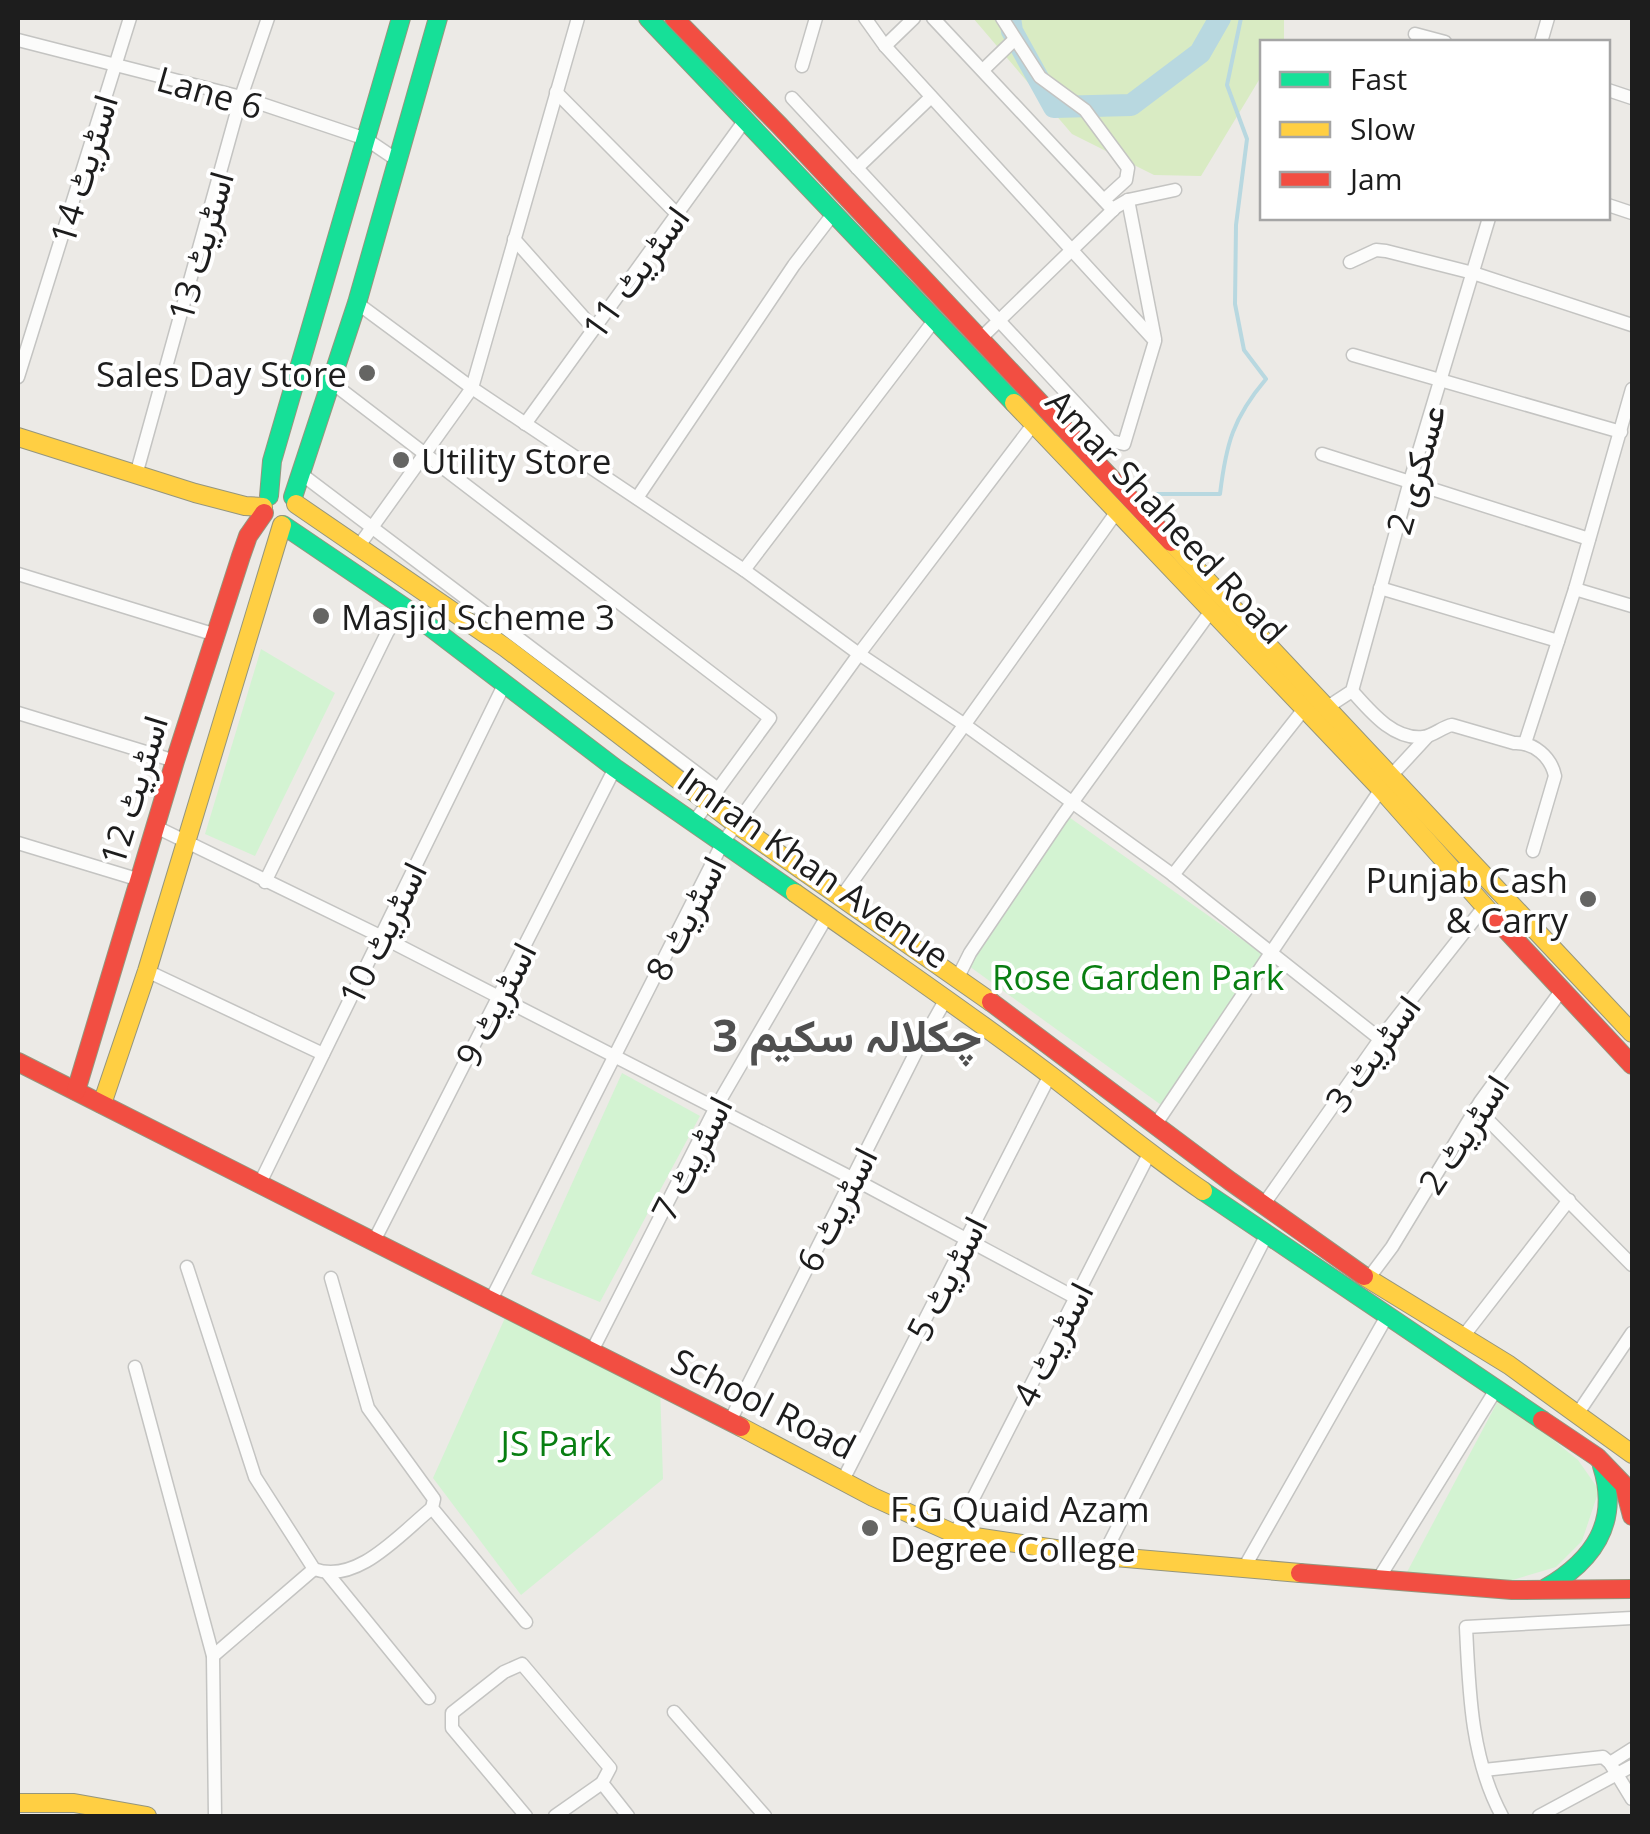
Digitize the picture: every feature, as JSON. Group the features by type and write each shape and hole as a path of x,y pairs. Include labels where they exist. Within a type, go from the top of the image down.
{"main road":[{"path":"366,139 401,18"},
{"path":"102,1104 147,971 282,525 294,518 300,473 357,303 438,18"},
{"path":"653,23 674,18"},
{"name":"Amar Shaheed Road","path":"674,18 980,339 1118,510 1211,611 1304,709 1386,783 1632,1033"},
{"name":"Amar Shaheed Road","path":"653,23 833,214 1040,416 1326,708 1484,906 1632,1065"},
{"name":"اسٹریٹ 12","path":"76,1092 175,761 248,536 265,505 272,461 366,139"},
{"path":"18,437 232,504 265,505 284,492 294,500"},
{"name":"Imran Khan Avenue","path":"294,500 713,796 736,824 958,977 1368,1279 1508,1365 1632,1454"},
{"path":"265,505 268,521 282,525"},
{"name":"Imran Khan Avenue","path":"282,525 404,607 615,768 946,999 1149,1154 1597,1456 1624,1485 1632,1516"},
{"path":"1516,941 1530,927"},
{"name":"School Road","path":"18,1062 955,1534 1103,1556 1244,1568 1542,1590 1632,1590"},
{"path":"1542,1590 1573,1570 1602,1537 1609,1498 1597,1456"},
{"path":"18,1803 74,1803 143,1816"}],"street":[{"name":"اسٹریٹ 14","path":"18,377 130,18"},
{"name":"اسٹریٹ 13","path":"136,475 241,98 268,18"},
{"path":"358,547 472,388 578,18"},
{"path":"802,66 816,18"},
{"path":"865,18 885,46 1155,341"},
{"path":"885,46 914,18"},
{"path":"933,18 1108,205"},
{"path":"980,339 1071,249 1126,180 1128,168 1085,110 1040,77 1002,18"},
{"path":"1414,34 1437,40"},
{"name":"Lane 6","path":"18,40 241,98 366,139 397,160"},
{"path":"982,70 1014,40"},
{"path":"556,92 677,214"},
{"path":"857,168 931,96"},
{"path":"792,98 998,322 1118,445 1126,441 1155,341 1128,200"},
{"name":"اسٹریٹ 11","path":"525,424 745,120"},
{"path":"1108,205 1175,190"},
{"path":"637,498 794,265 833,214"},
{"name":"عسکری 2","path":"1352,691 1488,220"},
{"path":"514,239 594,329"},
{"path":"1350,262 1376,250 1473,273 1632,325"},
{"path":"357,303 472,388 965,724 1173,875 1380,1039"},
{"path":"744,570 936,318"},
{"path":"1353,354 1621,432"},
{"path":"331,382 770,718 694,822"},
{"path":"1525,743 1575,589 1632,389"},
{"name":"اسٹریٹ 8","path":"491,1300 722,844 859,654 1040,416"},
{"path":"1322,454 1589,538"},
{"path":"300,473 373,526 713,796"},
{"path":"842,896 1118,510"},
{"path":"18,574 216,635"},
{"path":"1380,588 1558,641"},
{"path":"1575,589 1632,606"},
{"path":"265,882 387,633 404,607"},
{"path":"958,977 970,953 1211,611"},
{"name":"اسٹریٹ 10","path":"260,1183 505,683"},
{"path":"1326,708 1352,691 1392,729 1427,737"},
{"path":"1173,875 1304,709"},
{"path":"18,713 175,761"},
{"path":"1156,1124 1386,783 1427,737 1452,725 1525,743 1545,756 1555,776 1533,851"},
{"name":"اسٹریٹ 9","path":"374,1241 615,768"},
{"path":"156,827 380,936 852,1178 1076,1298"},
{"path":"18,843 140,880"},
{"name":"اسٹریٹ 3","path":"1264,1204 1380,1039 1484,906"},
{"name":"اسٹریٹ 7","path":"592,1351 715,1109 826,918"},
{"path":"147,971 322,1054"},
{"name":"اسٹریٹ 2","path":"1368,1279 1476,1108 1561,990"},
{"name":"اسٹریٹ 6","path":"730,1421 946,999"},
{"name":"اسٹریٹ 5","path":"843,1480 1050,1075"},
{"path":"1476,1108 1632,1264"},
{"name":"اسٹریٹ 4","path":"955,1534 1149,1154"},
{"path":"1462,1338 1570,1200"},
{"path":"1103,1556 1267,1234"},
{"path":"187,1267 255,1477 321,1571 429,1698"},
{"path":"213,1656 321,1571 347,1572 376,1554 432,1508 434,1498 425,1483 368,1408 331,1278"},
{"path":"1244,1568 1387,1316"},
{"path":"1578,1413 1632,1334"},
{"path":"135,1367 213,1656 215,1816"},
{"path":"1379,1578 1497,1388"},
{"path":"432,1508 526,1622"},
{"path":"1502,1816 1488,1791 1470,1706 1466,1627 1632,1618"},
{"path":"526,1816 450,1721 452,1714 516,1664 526,1667 610,1768 602,1782 555,1816"},
{"path":"674,1712 765,1816"},
{"path":"1538,1816 1614,1769 1632,1749"},
{"path":"1484,1770 1603,1757 1632,1799"},
{"path":"1614,1769 1632,1766"},
{"path":"602,1782 628,1816"},
{"path":"1564,1800 1574,1816"}],"green space":[{"path":"973,18 1284,18 1284,40 1260,40 1260,78 1201,176 1154,175 1072,134"},
{"path":"261,649 335,693 255,856 205,834"},
{"name":"Rose Garden Park","path":"1066,815 1264,955 1164,1107 962,961"},
{"path":"622,1073 700,1116 600,1302 531,1274"},
{"name":"JS Park","path":"509,1309 660,1385 663,1479 521,1595 433,1478"},
{"path":"1500,1397 1578,1460 1599,1490 1582,1541 1556,1567 1486,1588 1406,1574"}],"waterway":[{"path":"1010,18 1012,31 1054,107 1131,105 1200,53 1220,18"},
{"path":"1150,494 1220,494 1233,432 1266,379 1244,350 1235,304 1236,225 1247,139 1227,85 1241,18"}],"traffic: fast":[{"path":"269,496 272,461 401,18"},
{"path":"293,497 357,303 438,18"},
{"path":"648,18 1014,403"},
{"path":"283,525 404,607 615,768 795,893"},
{"path":"1203,1191 1542,1420"},
{"path":"1546,1588 1578,1565 1599,1537 1608,1505 1602,1466"}],"traffic: slow":[{"path":"1014,403 1381,789 1495,918"},
{"path":"18,437 195,493 263,507"},
{"path":"296,504 506,648 736,824 991,1002"},
{"path":"102,1104 147,971 282,525"},
{"path":"1171,542 1632,1033"},
{"path":"795,893 987,1028 1203,1191"},
{"path":"1364,1276 1509,1365 1632,1454"},
{"path":"741,1427 873,1497 955,1534 1103,1556 1300,1573"},
{"path":"18,1803 74,1803 147,1816"}],"traffic: jam":[{"path":"674,18 1171,542"},
{"path":"76,1091 241,556 248,536 264,513"},
{"path":"1495,918 1632,1065"},
{"path":"991,1002 1364,1276"},
{"path":"18,1062 741,1427"},
{"path":"1542,1420 1597,1457 1624,1485 1632,1516"},
{"path":"1300,1573 1512,1590 1632,1589"}],"place":[{"name":"Sales Day Store","path":"367,373"},
{"name":"Utility Store","path":"401,460"},
{"name":"Masjid Scheme 3","path":"321,616"},
{"name":"Punjab Cash & Carry","path":"1588,899"},
{"name":"F.G Quaid Azam Degree College","path":"870,1528"}],"district":[{"name":"چکلالہ سکیم 3","path":"847,1034"}]}
